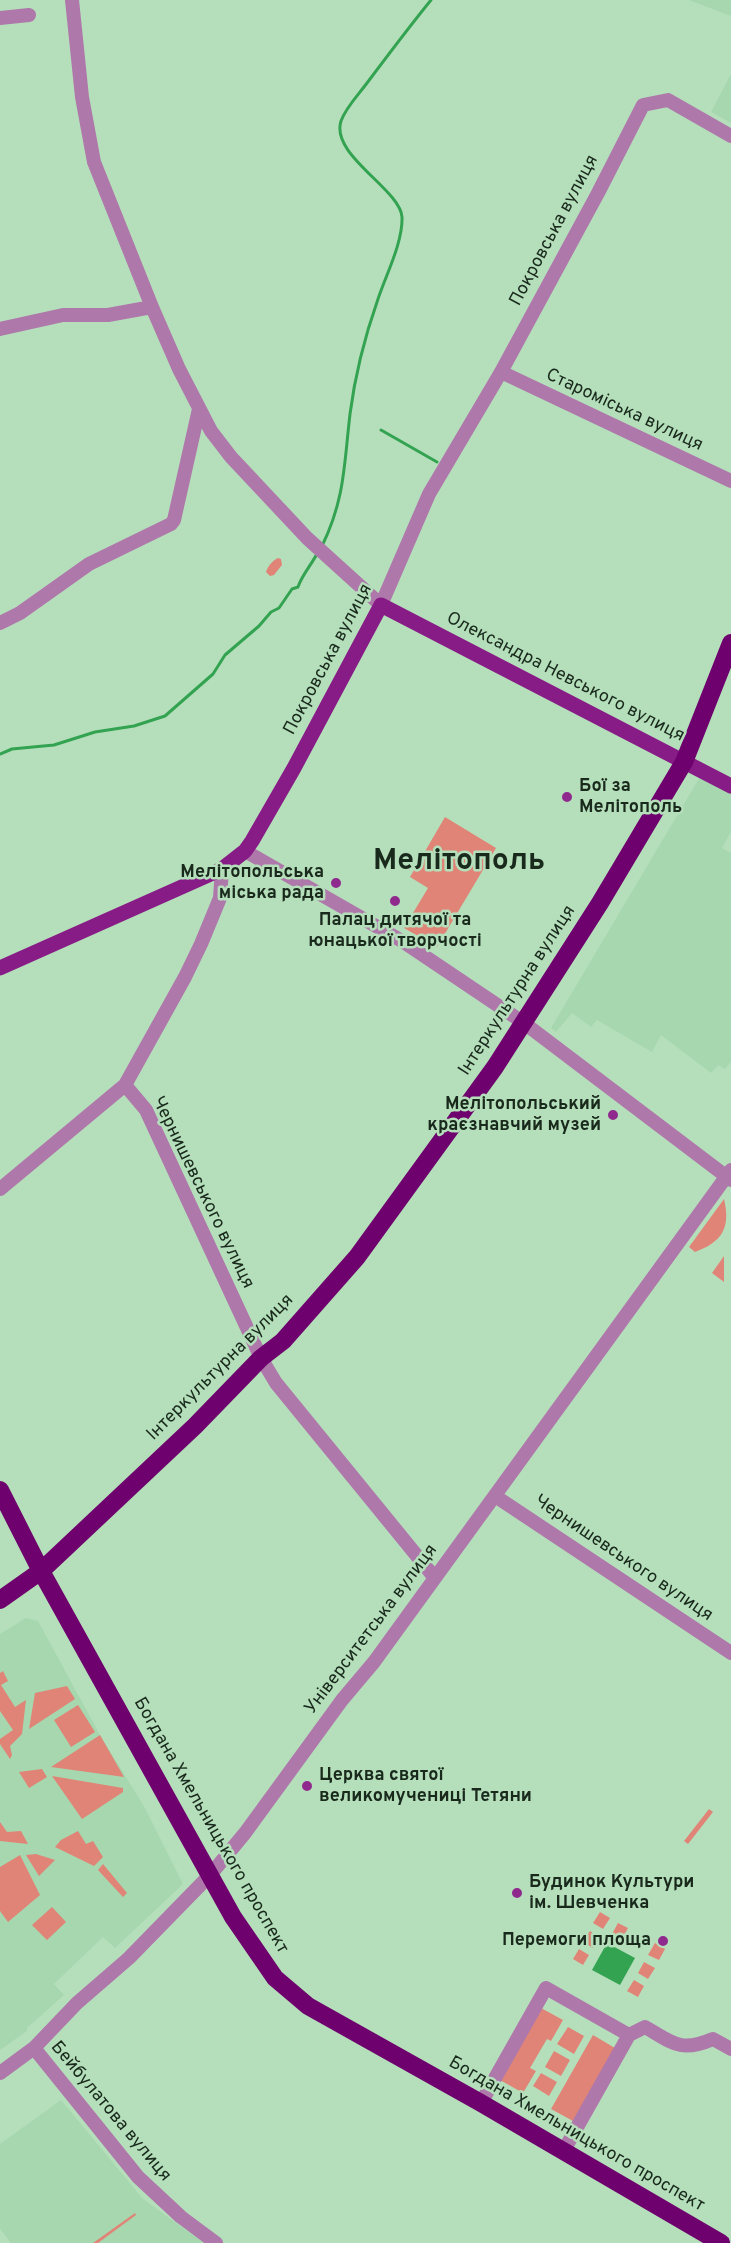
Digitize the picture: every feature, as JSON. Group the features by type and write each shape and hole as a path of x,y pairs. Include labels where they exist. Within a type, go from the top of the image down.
{"highway":[{"name":"Інтеркультурна вулиця","path":"0,1600 41,1571 195,1426 261,1358 284,1341 357,1257 495,1067 600,903 684,762 731,643"},
{"name":"Богдана Хмельницького проспект","path":"0,1490 41,1571 233,1917 275,1978 308,2006 481,2103 721,2243"}],"main road":[{"name":"Олександра Невського вулиця","path":"381,605 731,786"},
{"name":"Покровська вулиця","path":"0,968 222,869 245,851 294,768 381,605"}],"street":[{"path":"72,0 82,97 94,162 152,307 199,409 211,431 231,457 324,555 381,605"},
{"path":"0,18 29,15"},
{"name":"Покровська вулиця","path":"381,605 429,494 501,372 643,105 668,100 731,136"},
{"path":"0,329 63,315 108,315 152,307"},
{"name":"Староміська вулиця","path":"501,372 731,481"},
{"path":"0,623 20,613 89,564 171,524 174,520 199,409"},
{"path":"245,851 402,941 524,1023 729,1175"},
{"path":"0,1189 125,1085 201,944 220,898 222,869"},
{"name":"Чернишевського вулиця","path":"125,1085 146,1110 261,1358 276,1383 435,1578"},
{"name":"Університетська вулиця","path":"0,2073 34,2048 77,2003 129,1958 211,1874 245,1833 324,1723 374,1662 729,1175"},
{"name":"Чернишевського вулиця","path":"495,1496 731,1653"},
{"path":"481,2103 546,1988 629,2035"},
{"path":"563,2152 629,2035 645,2027 678,2046 696,2046 712,2039 731,2049"},
{"name":"Бейбулатова вулиця","path":"34,2048 138,2177 181,2217 216,2243"}],"shaded area":[{"path":"689,0 731,0 731,16"},
{"path":"731,74 731,123 711,112"},
{"path":"278,558 281,559 282,565 274,575 270,576 266,572"},
{"path":"700,777 731,793 731,832 722,848 731,853 731,1062 725,1069 718,1065 711,1073 661,1035 652,1052 597,1020 591,1027 572,1013 556,1032 551,1028"},
{"path":"445,817 496,848 437,947 404,928 428,888 410,877"},
{"path":"724,1199 726,1218 722,1233 712,1244 695,1252 689,1247"},
{"path":"724,1256 724,1282 712,1273"},
{"path":"26,1618 38,1621 100,1735 145,1808 183,1884 115,1948 103,1937 54,1984 64,1995 27,2028 27,2031 0,2050 0,1634"},
{"path":"3,1671 8,1681 1,1685 15,1707 26,1700 22,1734 10,1746 12,1755 10,1759 0,1744 0,1739 13,1730 0,1711 0,1673"},
{"path":"67,1686 75,1699 29,1729 35,1693"},
{"path":"78,1705 95,1732 71,1747 54,1720"},
{"path":"100,1735 124,1777 51,1767"},
{"path":"42,1769 47,1777 29,1788 19,1772"},
{"path":"52,1776 123,1788 123,1792 82,1819"},
{"path":"709,1809 713,1812 688,1844 684,1841"},
{"path":"0,1822 7,1832 21,1831 28,1844 0,1841"},
{"path":"78,1831 86,1844 93,1841 103,1857 94,1866 55,1847 61,1840"},
{"path":"36,1854 55,1860 39,1876 26,1855"},
{"path":"20,1855 40,1895 8,1922 0,1911 0,1867"},
{"path":"103,1864 127,1893 123,1897 98,1870"},
{"path":"52,1907 66,1922 47,1940 32,1925"},
{"path":"600,1912 610,1918 603,1929 593,1923"},
{"path":"618,1923 628,1928 622,1939 612,1934"},
{"path":"590,1931 599,1937 593,1948 583,1942"},
{"path":"635,1933 646,1939 640,1950 629,1944"},
{"path":"607,1943 635,1958 620,1985 592,1970"},
{"path":"655,1943 665,1949 659,1960 648,1955"},
{"path":"579,1949 589,1955 583,1965 573,1959"},
{"path":"644,1962 655,1968 648,1979 638,1973"},
{"path":"634,1980 644,1986 638,1997 627,1991"},
{"path":"541,2008 563,2020 551,2041 547,2039 530,2068 536,2071 523,2093 500,2080"},
{"path":"568,2027 584,2036 574,2054 557,2044"},
{"path":"593,2035 615,2048 573,2121 551,2109"},
{"path":"554,2051 570,2060 561,2076 545,2067"},
{"path":"541,2073 557,2082 549,2096 533,2086"},
{"path":"61,2100 143,2199 204,2243 11,2243 0,2229 0,2144"},
{"path":"135,2213 136,2215 98,2243 93,2243"}],"waterway":[{"path":"322,546 330,529 339,497 345,466 352,399 361,356 402,227 402,217 398,206 346,146 340,134 341,121 353,101 431,0"},
{"path":"381,430 437,462"},
{"path":"0,754 12,749 54,745 95,732 134,726 165,716 213,674 225,655 259,626 271,612 279,608 292,589 298,587 318,552"}],"place":[{"name":"Бої за Мелітополь","path":"567,797"},
{"name":"Мелітопольська міська рада","path":"336,883"},
{"name":"Палац дитячої та юнацької творчості","path":"395,901"},
{"name":"Мелітопольський краєзнавчий музей","path":"613,1115"},
{"name":"Церква святої великомучениці Тетяни","path":"307,1786"},
{"name":"Будинок Культури ім. Шевченка","path":"517,1893"},
{"name":"Перемоги площа","path":"663,1941"}],"district":[{"name":"Мелітополь","path":"459,863"}]}
